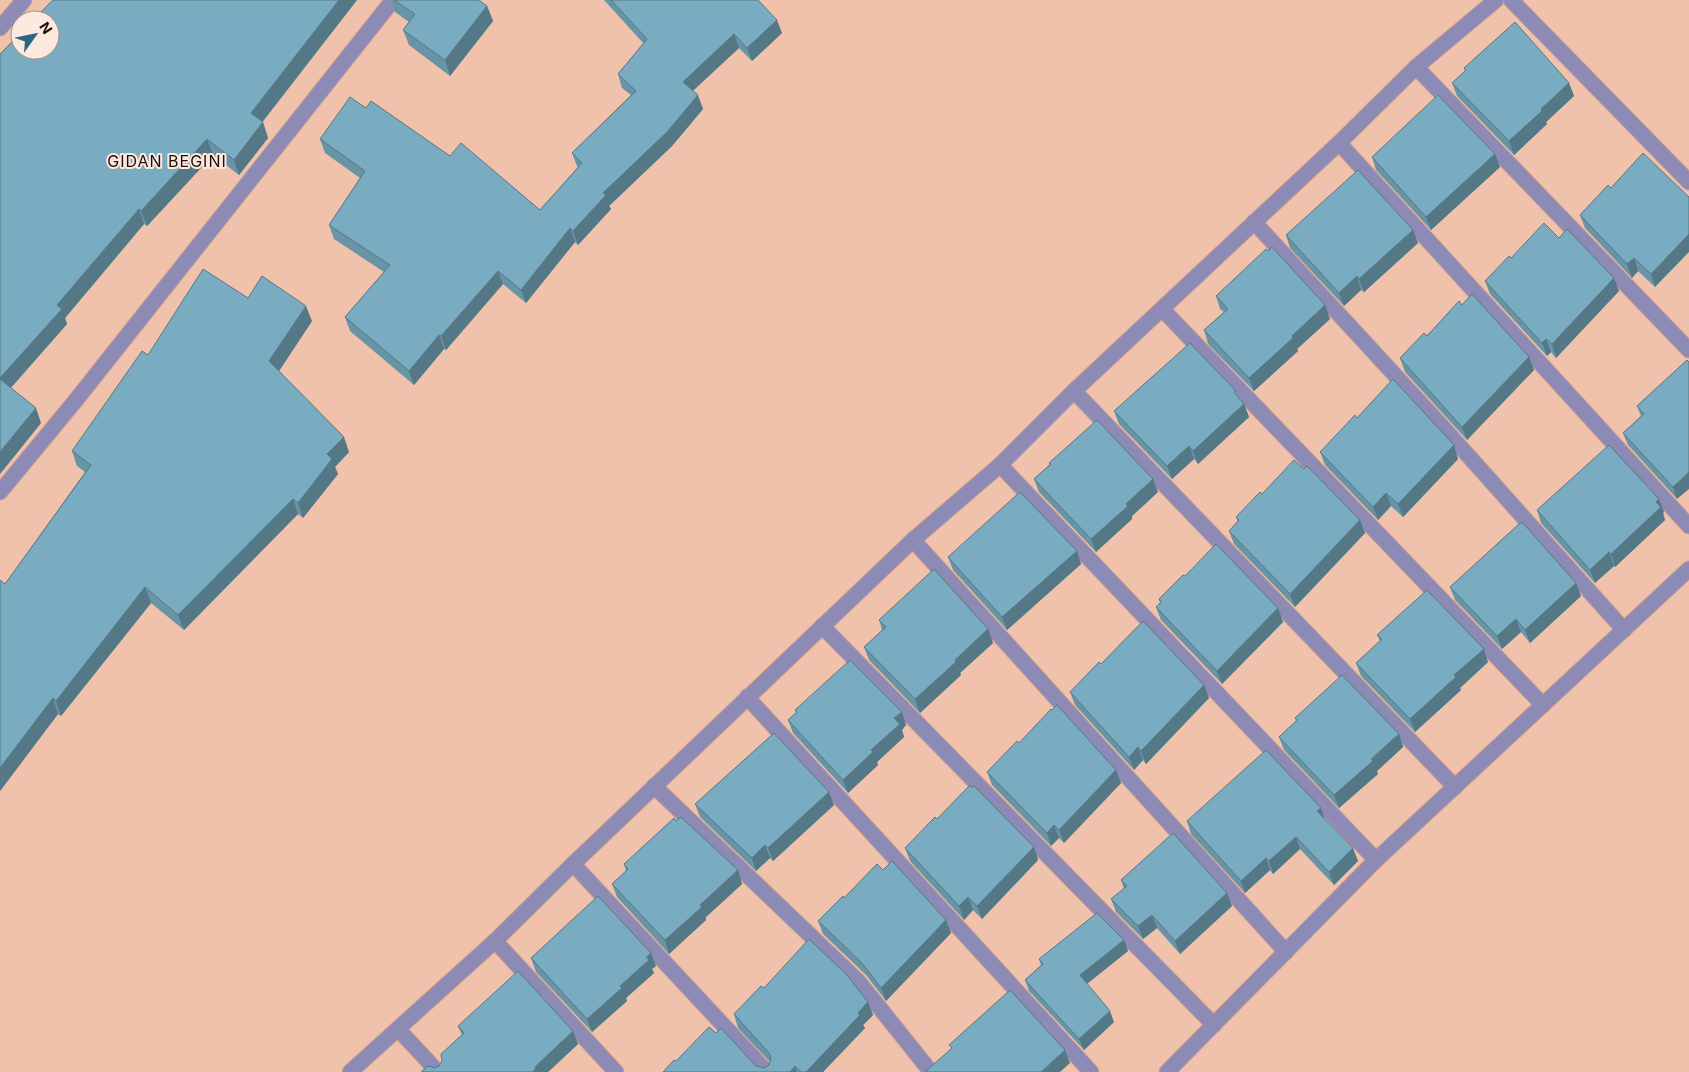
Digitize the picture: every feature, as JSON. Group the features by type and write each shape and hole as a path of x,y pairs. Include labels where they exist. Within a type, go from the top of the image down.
{"street":[{"path":"0,28 24,0"},
{"path":"0,492 76,400 393,0"},
{"path":"1511,0 1689,182"},
{"path":"350,1072 495,940 913,540 1000,465 1074,391 1339,144 1416,67 1488,2"},
{"path":"1416,67 1689,350"},
{"path":"1339,144 1689,526"},
{"path":"1254,222 1440,424 1624,630"},
{"path":"1162,309 1543,705"},
{"path":"1074,391 1455,787"},
{"path":"1000,465 1376,860"},
{"path":"913,540 1286,952"},
{"path":"1167,1072 1376,860 1689,569"},
{"path":"822,626 1214,1025"},
{"path":"747,697 1091,1072"},
{"path":"654,786 859,982 931,1072"},
{"path":"573,864 767,1072"},
{"path":"495,940 616,1072"},
{"path":"398,1029 438,1072"}],"building":[{"path":"53,0 339,0 251,113 263,122 234,160 207,139 141,211 139,209 57,305 62,309 0,378 0,54 10,44 10,60 60,60 60,10 43,10"},
{"path":"394,0 479,0 487,6 445,60 403,30 415,14"},
{"path":"611,0 758,0 777,20 747,48 734,34 683,82 698,95 667,132 603,193 606,195 573,231 570,228 521,290 498,271 441,336 439,335 409,371 345,317 390,265 329,225 365,171 320,139 350,97 366,108 371,101 450,156 461,143 540,210 582,163 572,153 636,91 618,74 647,39"},
{"path":"1515,22 1569,83 1509,141 1452,83 1466,70 1464,68"},
{"path":"1438,95 1495,154 1426,217 1372,157"},
{"path":"1643,153 1689,197 1689,234 1651,274 1634,258 1627,264 1580,215 1608,185 1611,188"},
{"path":"1358,170 1413,230 1359,279 1357,276 1339,293 1286,235"},
{"path":"1544,223 1559,238 1567,229 1614,278 1552,344 1546,339 1542,343 1485,281 1509,256 1511,258"},
{"path":"1272,247 1325,305 1292,336 1293,338 1249,378 1204,330 1228,309 1216,296 1266,249 1268,251"},
{"path":"203,269 248,298 262,276 306,306 269,361 344,437 327,454 332,459 298,503 293,499 178,615 145,587 56,701 53,698 0,768 0,580 5,584 91,465 72,451 142,351 148,355"},
{"path":"1472,294 1529,357 1462,427 1400,358 1424,333 1427,336 1459,301 1462,305"},
{"path":"1190,343 1236,391 1234,392 1244,404 1193,451 1189,446 1167,466 1114,411"},
{"path":"1687,360 1689,362 1689,472 1673,487 1623,433 1644,414 1637,406"},
{"path":"0,379 36,408 0,452"},
{"path":"1393,379 1454,445 1398,504 1386,493 1373,507 1320,452 1355,415 1357,418"},
{"path":"1097,420 1153,479 1126,504 1128,506 1091,539 1034,479"},
{"path":"1609,445 1659,499 1656,502 1661,507 1611,554 1609,552 1590,570 1537,510"},
{"path":"1294,460 1304,469 1307,466 1360,520 1290,594 1229,531 1239,520 1236,517 1260,492 1262,494"},
{"path":"1020,492 1077,551 1002,617 948,557"},
{"path":"1520,523 1523,523 1576,583 1525,630 1516,619 1497,636 1450,587"},
{"path":"1216,544 1278,608 1217,671 1156,607 1161,602 1159,599 1183,575 1185,576"},
{"path":"934,569 988,629 955,660 956,662 915,699 864,647 886,627 879,620"},
{"path":"1427,590 1484,649 1454,675 1456,677 1410,719 1356,663 1382,639 1377,635"},
{"path":"1143,621 1204,685 1141,751 1138,747 1129,757 1070,692 1099,662 1101,664"},
{"path":"850,660 902,712 894,718 900,724 871,750 873,752 843,780 788,720 797,712 795,710"},
{"path":"1342,675 1399,734 1371,759 1373,761 1334,795 1279,737 1297,720 1295,718"},
{"path":"1057,705 1116,770 1059,830 1054,825 1047,833 987,772 1017,741 1019,743"},
{"path":"774,733 829,792 768,848 765,845 752,858 695,804"},
{"path":"1266,750 1321,808 1317,811 1353,848 1329,872 1296,837 1269,861 1266,858 1241,881 1187,821"},
{"path":"970,785 972,788 974,786 1034,847 977,906 968,897 959,906 905,848"},
{"path":"681,817 738,870 700,905 702,907 665,940 612,884 628,869 624,864 674,818 676,821"},
{"path":"1173,833 1227,893 1175,941 1152,915 1138,926 1111,899 1127,886 1121,880"},
{"path":"892,861 946,920 881,988 861,962 818,921 843,896 844,898 877,864 883,870"},
{"path":"598,896 651,953 646,957 649,960 620,986 622,988 587,1019 531,958"},
{"path":"1097,913 1124,940 1080,975 1110,1011 1079,1039 1025,980 1043,964 1039,959"},
{"path":"809,939 847,975 868,1002 858,1013 860,1015 806,1072 801,1072 795,1066 790,1072 663,1072 709,1027 716,1033 721,1028 756,1066 764,1068 769,1065 771,1057 769,1053 734,1014 761,986 764,988"},
{"path":"518,971 573,1031 532,1072 421,1072 428,1066 435,1068 439,1066 442,1061 441,1054 464,1033 458,1026"},
{"path":"1010,990 1065,1050 1041,1072 925,1072 952,1048 949,1045"}],"district":[{"name":"GIDAN BEGINI","path":"167,161"}]}
